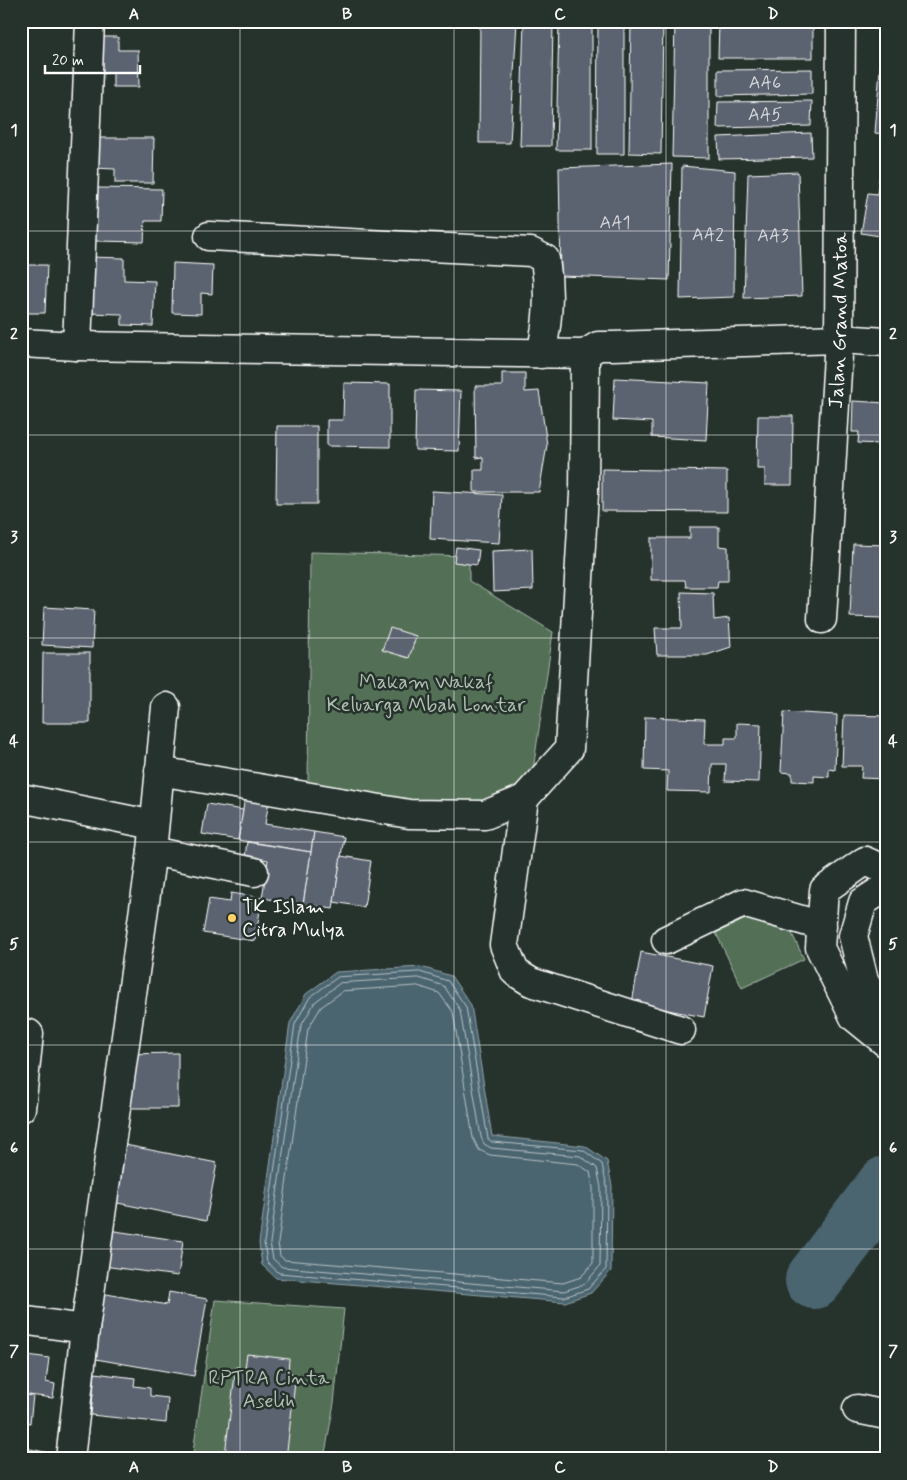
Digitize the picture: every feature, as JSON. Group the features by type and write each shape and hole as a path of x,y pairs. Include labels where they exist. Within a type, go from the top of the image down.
{"street":[{"path":"77,346 90,21"},
{"name":"Jalan Grand Matoa","path":"822,619 839,339 841,21"},
{"path":"209,236 531,252 545,259 548,280 545,339 541,354"},
{"path":"21,343 77,346 585,354 598,346 839,339 886,342"},
{"path":"159,771 409,814 485,815 524,800 569,749 584,494 585,354"},
{"path":"70,1459 85,1329 153,838 166,707"},
{"path":"21,798 153,838 254,872"},
{"path":"524,800 504,945 515,972 531,982 681,1030"},
{"path":"886,870 865,861 824,890 820,948 854,1017 886,1043"},
{"path":"886,887 863,902 853,936 864,980 886,1019"},
{"path":"666,940 743,904 822,926"},
{"path":"21,1108 29,1034"},
{"path":"21,1320 85,1329"},
{"path":"857,1408 886,1415"}],"green space":[{"name":"Makam Wakaf Keluarga Mbah Lontar","path":"310,552 469,556 469,581 553,632 526,819 308,788"},
{"path":"778,904 804,959 742,988 716,933"},
{"name":"RPTRA Cinta Aselih","path":"215,1300 344,1309 334,1403 324,1459 192,1459"}],"water":[{"path":"421,967 451,976 471,1005 492,1136 585,1146 607,1161 612,1186 611,1271 591,1293 565,1302 276,1278 262,1265 259,1243 290,1023 306,994 336,972"}],"building":[{"path":"480,21 517,21 510,143 479,143"},
{"path":"524,21 553,21 551,146 520,146"},
{"path":"559,21 592,21 592,150 556,150"},
{"path":"598,21 624,21 624,154 597,154"},
{"path":"631,21 663,21 661,154 629,153"},
{"path":"675,21 709,21 709,158 672,157"},
{"path":"719,21 813,21 813,58 718,58"},
{"path":"883,21 886,21 886,57 881,57"},
{"path":"96,37 118,37 118,50 138,50 139,87 113,87 113,73 97,74"},
{"path":"881,57 886,57 886,134 875,133"},
{"path":"812,69 812,94 718,96 718,70"},
{"path":"812,101 811,126 717,128 718,102"},
{"path":"811,133 812,157 719,159 718,137"},
{"path":"93,138 154,138 153,183 115,183 115,169 93,168"},
{"path":"672,164 669,280 561,276 559,168"},
{"path":"682,166 735,171 734,297 680,299"},
{"path":"798,172 802,296 744,298 748,174"},
{"path":"880,173 886,174 886,237 861,233 868,193 877,194"},
{"path":"97,188 162,189 161,221 145,221 144,242 95,241"},
{"path":"89,257 124,258 124,280 155,281 153,326 122,325 122,314 87,313"},
{"path":"173,263 213,265 212,294 201,293 201,314 172,313"},
{"path":"21,265 47,265 45,313 21,313"},
{"path":"502,373 525,373 525,392 539,391 547,445 539,492 474,492 474,470 483,470 483,457 476,458 475,386 502,386"},
{"path":"615,378 709,383 706,440 652,437 652,422 613,420"},
{"path":"344,383 390,384 390,447 327,446 327,420 343,420"},
{"path":"416,390 461,391 459,451 415,450"},
{"path":"853,401 886,403 886,459 880,458 881,444 858,443 859,432 852,432"},
{"path":"758,416 793,416 792,485 765,485 765,469 757,469"},
{"path":"277,426 317,426 317,504 276,504"},
{"path":"602,469 727,471 727,512 602,511"},
{"path":"432,491 502,495 499,543 430,539"},
{"path":"690,527 719,527 719,546 728,547 728,581 718,581 717,587 686,587 685,580 651,580 651,538 690,538"},
{"path":"853,544 886,545 884,618 850,617"},
{"path":"456,547 479,550 477,565 454,562"},
{"path":"532,549 533,590 493,592 492,551"},
{"path":"681,592 713,593 714,620 729,618 731,647 707,655 657,655 655,628 682,628"},
{"path":"44,607 94,610 92,648 42,645"},
{"path":"390,628 416,636 409,658 382,650"},
{"path":"43,653 90,653 90,723 42,723"},
{"path":"784,712 837,715 835,770 829,769 829,777 814,776 814,782 792,781 792,773 781,772"},
{"path":"844,715 886,716 886,779 861,778 862,766 842,766"},
{"path":"645,717 705,719 704,744 725,744 725,738 737,738 737,723 761,724 759,782 725,781 726,764 712,764 711,792 667,791 668,771 644,770"},
{"path":"245,797 269,801 265,824 314,832 311,852 238,840"},
{"path":"207,804 243,810 238,840 202,834"},
{"path":"314,832 344,837 333,909 303,904"},
{"path":"247,842 311,852 303,904 262,898 268,860 245,856"},
{"path":"341,856 371,861 364,907 334,902"},
{"name":"TK Islam Citra Mulya","path":"231,893 262,898 255,941 203,933 209,899 230,902"},
{"path":"641,952 713,966 704,1017 632,1003"},
{"path":"178,1053 178,1108 125,1108 124,1054"},
{"path":"120,1144 217,1163 206,1221 108,1201"},
{"path":"108,1230 183,1241 178,1276 103,1266"},
{"path":"169,1292 207,1299 194,1376 90,1358 101,1293 167,1305"},
{"path":"21,1354 49,1358 46,1382 55,1384 53,1398 21,1394"},
{"path":"247,1354 289,1359 288,1373 296,1374 286,1459 234,1459 235,1456 225,1454 236,1367 245,1368"},
{"path":"95,1373 135,1378 134,1386 150,1388 150,1396 168,1398 166,1423 91,1415"},
{"path":"21,1394 33,1396 30,1423 21,1422"},
{"path":"21,1447 49,1453 48,1459 21,1459"},
{"path":"121,1453 165,1459 120,1459"}],"waterway":[{"path":"814,1280 886,1185"}],"place":[{"name":"TK Islam Citra Mulya","path":"232,918"}]}
